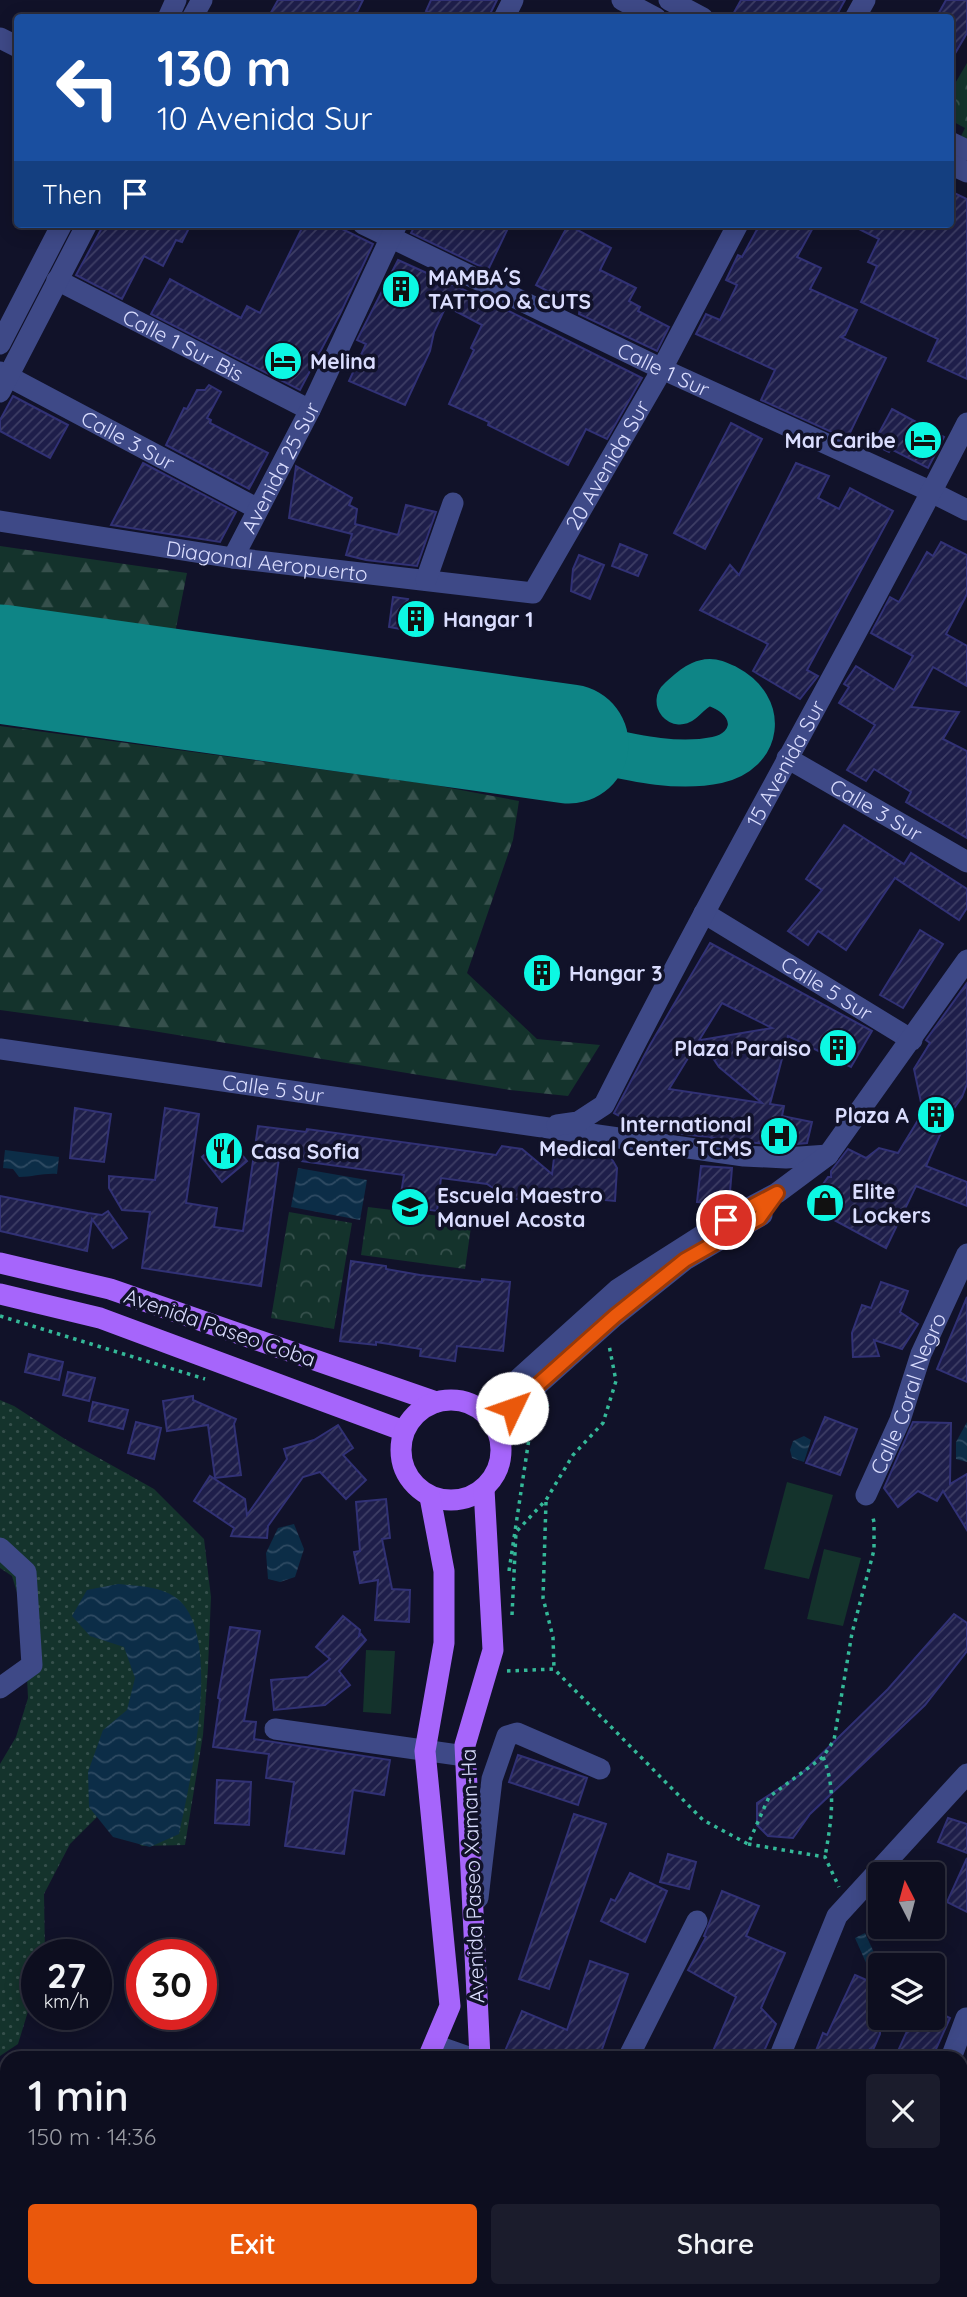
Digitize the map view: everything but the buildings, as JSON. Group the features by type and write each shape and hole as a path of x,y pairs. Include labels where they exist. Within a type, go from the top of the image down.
{"main road":[{"name":"Avenida Paseo Coba","path":"0,1263 110,1289 436,1402"},
{"name":"Avenida Paseo Coba","path":"0,1294 100,1318 398,1439"},
{"path":"453,1400 461,1401 489,1418 500,1437 502,1451 494,1478 484,1489 458,1500 423,1496 409,1479 400,1455 398,1439 412,1418 436,1402 453,1400"},
{"name":"Avenida Paseo Xaman-Ha","path":"480,2051 465,1745 493,1650 484,1489"},
{"name":"Avenida Paseo Xaman-Ha","path":"423,1496 444,1571 444,1643 425,1751 450,2006 431,2051"}],"street":[{"path":"622,0 648,14"},
{"path":"669,0 695,14"},
{"path":"0,344 60,228"},
{"path":"3,380 85,228"},
{"name":"20 Avenida Sur","path":"533,593 662,369 736,228"},
{"name":"Calle 1 Sur","path":"393,231 662,369 967,510"},
{"name":"Avenida 25 Sur","path":"233,558 310,410 393,231"},
{"name":"Calle 1 Sur Bis","path":"57,280 310,410"},
{"name":"Calle 3 Sur","path":"3,380 258,509"},
{"name":"15 Avenida Sur","path":"604,1105 967,423"},
{"path":"425,580 453,503"},
{"name":"Diagonal Aeropuerto","path":"0,521 233,558 533,593"},
{"name":"Calle 3 Sur","path":"787,758 967,862"},
{"name":"Calle 5 Sur","path":"704,913 912,1040"},
{"path":"489,1418 685,1260 759,1218 777,1193 828,1155 967,961"},
{"name":"Calle 5 Sur","path":"0,1049 744,1156 786,1158 828,1155"},
{"path":"548,1127 578,1122 604,1105 605,1117 626,1139"},
{"path":"744,1156 764,1163 777,1177 777,1193"},
{"name":"Calle Coral Negro","path":"866,1495 900,1420 921,1354 960,1285 967,1254"},
{"path":"0,1548 26,1573 32,1665 0,1688"},
{"path":"275,1729 465,1756"},
{"path":"474,1931 492,1779 507,1736 517,1733 600,1769"},
{"path":"782,2051 837,1916 967,1774"},
{"path":"632,2051 697,1921"},
{"path":"954,2051 966,2018"}],"path":[{"path":"0,1316 214,1382"},
{"path":"511,1627 516,1532 546,1500 573,1455 603,1423 617,1381 608,1342 599,1351"},
{"path":"507,1588 530,1432 553,1397"},
{"path":"398,1439 423,1496"},
{"path":"748,1843 769,1797 824,1757 834,1740 852,1633 874,1550 874,1522 866,1495"},
{"path":"546,1500 542,1598 553,1637 554,1668 703,1821 748,1843 825,1857"},
{"path":"508,1662 507,1671 554,1668"},
{"path":"824,1757 830,1774 833,1811 825,1857 839,1888 837,1916"}],"green space":[{"path":"967,63 967,139 961,136 965,128 954,122 954,85"},
{"path":"0,546 187,573 175,633 0,606"},
{"path":"0,726 429,784 519,801 513,840 467,973 537,1039 600,1045 568,1096 510,1090 147,1030 0,1010"},
{"path":"368,1207 472,1220 465,1269 361,1255"},
{"path":"289,1212 352,1223 334,1329 271,1318"},
{"path":"0,1400 154,1489 204,1539 211,1597 203,1735 185,1845 142,1846 99,1815 70,1844 44,1894 45,1939 21,1939 22,2030 18,2044 8,2051 0,2051 0,1764 16,1737 28,1698 24,1616 12,1576 0,1568"},
{"path":"787,1482 833,1495 809,1579 764,1569"},
{"path":"824,1549 861,1558 843,1626 807,1619"},
{"path":"366,1650 395,1651 391,1714 363,1712"}],"water":[{"path":"5,1150 59,1157 57,1174 19,1177 13,1169 3,1168"},
{"path":"298,1168 367,1180 360,1220 291,1207"},
{"path":"967,1422 967,1462 956,1459 956,1442"},
{"path":"804,1436 811,1440 804,1462 792,1458 790,1450 793,1441"},
{"path":"294,1524 304,1549 295,1577 280,1582 268,1579 266,1553 278,1528"},
{"path":"118,1584 158,1589 173,1595 192,1619 199,1646 200,1713 179,1834 150,1847 113,1837 89,1807 88,1772 103,1730 127,1710 135,1678 124,1647 90,1636 72,1616 87,1590"},
{"path":"865,1933 874,1953 868,1953 867,1965 855,1938"}],"taxiway":[{"path":"569,744 661,762 699,763 731,755 748,739 751,717 738,696 726,688 714,683 702,684 680,701"}],"runway":[{"path":"0,664 569,744"}],"place":[{"name":"MAMBA´S TATTOO & CUTS","path":"401,289"},
{"name":"Melina","path":"283,361"},
{"name":"Mar Caribe","path":"923,440"},
{"name":"Hangar 1","path":"416,619"},
{"name":"Hangar 3","path":"542,973"},
{"name":"Plaza Paraiso","path":"838,1048"},
{"name":"Plaza A","path":"936,1115"},
{"name":"International Medical Center TCMS","path":"779,1136"},
{"name":"Casa Sofia","path":"224,1151"},
{"name":"Elite Lockers","path":"825,1203"},
{"name":"Escuela Maestro Manuel Acosta","path":"410,1207"}],"route":[{"path":"512,1408 615,1316 685,1260 759,1218 777,1193 726,1220"}]}
